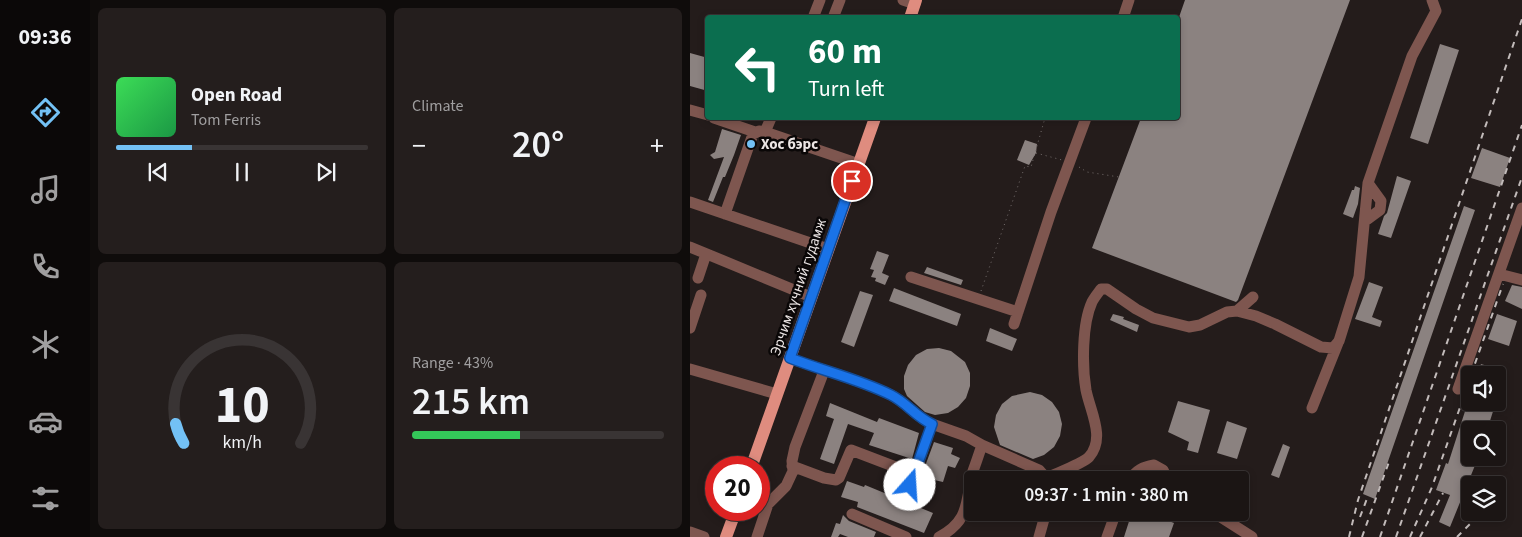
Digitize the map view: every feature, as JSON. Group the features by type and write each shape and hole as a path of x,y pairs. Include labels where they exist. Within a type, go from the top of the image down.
{"main road":[{"path":"910,15 911,1"},
{"name":"Эрчим хүчний гудамж","path":"755,456 874,120"},
{"path":"726,537 732,521"}],"street":[{"path":"814,15 820,0"},
{"path":"834,15 840,0"},
{"path":"1124,15 1129,0"},
{"path":"1312,408 1339,341 1359,277 1368,183 1412,56 1436,11 1432,0"},
{"path":"690,110 705,114"},
{"path":"726,120 858,164"},
{"path":"725,214 760,132 769,120"},
{"path":"1014,324 1085,120"},
{"path":"690,202 828,249"},
{"path":"1458,389 1522,208"},
{"path":"690,247 811,297"},
{"path":"698,278 706,254"},
{"path":"1499,274 1522,280"},
{"path":"911,277 1018,312"},
{"path":"1063,471 1088,457 1096,445 1097,432 1086,390 1084,352 1086,330 1092,303 1101,289 1107,289 1153,318 1190,327 1200,325 1227,312 1237,311 1275,324 1321,348 1333,348 1339,341"},
{"path":"690,328 701,295"},
{"path":"1237,311 1252,297"},
{"path":"790,358 855,380 893,396 925,422 966,436 982,446 1040,471"},
{"path":"690,369 777,394"},
{"path":"757,537 768,504 786,486 792,472 795,447 824,371"},
{"path":"907,495 932,424"},
{"path":"973,471 982,446"},
{"path":"792,466 824,478 836,480 839,478 851,450 914,474"},
{"path":"1136,471 1140,468 1154,465 1164,471"},
{"path":"939,537 959,522 964,513"},
{"path":"852,514 906,537"},
{"path":"956,537 964,515"},
{"path":"1039,537 1043,521"},
{"path":"1107,537 1113,521"},
{"path":"1227,521 1252,537"},
{"path":"690,532 704,537"}],"path":[{"path":"978,299 1025,166 1030,167 1036,153 1039,142 1037,138 1044,120"},
{"path":"1036,153 1064,161"},
{"path":"1073,164 1087,172 1119,177"}],"building":[{"path":"1185,0 1350,0 1236,302 1092,248 1140,120 1180,120 1180,15"},
{"path":"1440,44 1459,50 1428,144 1410,138"},
{"path":"690,53 705,57 705,90 690,86"},
{"path":"722,129 741,135 713,202 708,200 724,157 714,159 710,155 715,152"},
{"path":"1025,140 1037,144 1036,153 1029,165 1017,160"},
{"path":"1482,148 1510,158 1500,187 1471,178"},
{"path":"1397,176 1411,181 1391,238 1378,234 1384,216 1387,213"},
{"path":"1355,186 1360,188 1358,204 1353,218 1343,214"},
{"path":"1464,206 1475,210 1375,499 1363,494"},
{"path":"877,251 889,255 882,273 889,276 885,285 875,281 876,278 871,277 874,270 870,269"},
{"path":"927,267 963,280 961,285 924,273"},
{"path":"1369,282 1383,287 1372,317 1382,321 1380,327 1355,319"},
{"path":"1512,285 1522,287 1522,309 1505,301"},
{"path":"894,288 961,314 957,326 889,301"},
{"path":"860,291 873,295 854,347 841,342"},
{"path":"1113,314 1124,317 1123,319 1139,325 1137,332 1110,320"},
{"path":"1497,314 1517,321 1509,346 1488,339"},
{"path":"990,328 1017,339 1012,351 986,341"},
{"path":"939,348 951,351 965,362 970,373 970,386 966,398 958,407 948,413 935,415 925,412 907,396 904,389 904,376 908,365 916,355 927,349"},
{"path":"1030,392 1042,395 1052,402 1059,412 1062,424 1060,436 1054,447 1044,455 1033,459 1000,445 994,427 996,415 1002,404 1012,396"},
{"path":"1178,401 1210,410 1198,453 1187,450 1189,442 1168,432"},
{"path":"830,403 877,422 879,418 919,433 912,459 869,445 874,433 848,424 834,464 820,459 834,419 826,416"},
{"path":"1465,411 1493,411 1490,421 1462,421"},
{"path":"1227,421 1247,428 1237,459 1217,453"},
{"path":"1461,424 1461,466 1475,466 1471,476 1461,476 1461,500 1450,527 1439,522 1450,495 1436,490 1446,463 1448,464"},
{"path":"934,442 953,448 951,454 960,458 955,468 948,466 943,482 921,477"},
{"path":"1283,444 1290,447 1279,478 1271,475"},
{"path":"847,481 864,487 865,485 933,513 924,533 857,507 858,502 841,497"},
{"path":"843,515 849,521 876,532 874,537 848,537 840,534 838,537 831,537 836,523 840,524"},
{"path":"1129,521 1169,521 1174,523 1169,537 1124,537"}],"railway":[{"path":"1349,537 1358,500 1522,19"},
{"path":"1380,537 1522,125"},
{"path":"1396,537 1522,177"},
{"path":"1474,366 1503,284"},
{"path":"1410,537 1432,487 1461,405"},
{"path":"1362,537 1390,459"},
{"path":"1420,537 1443,493"},
{"path":"1360,517 1368,496"},
{"path":"1457,537 1473,521"}],"place":[{"name":"Хос бэрс","path":"751,144"}],"route":[{"path":"852,181 790,358 855,380 893,396 925,422 932,424 910,485"}]}
